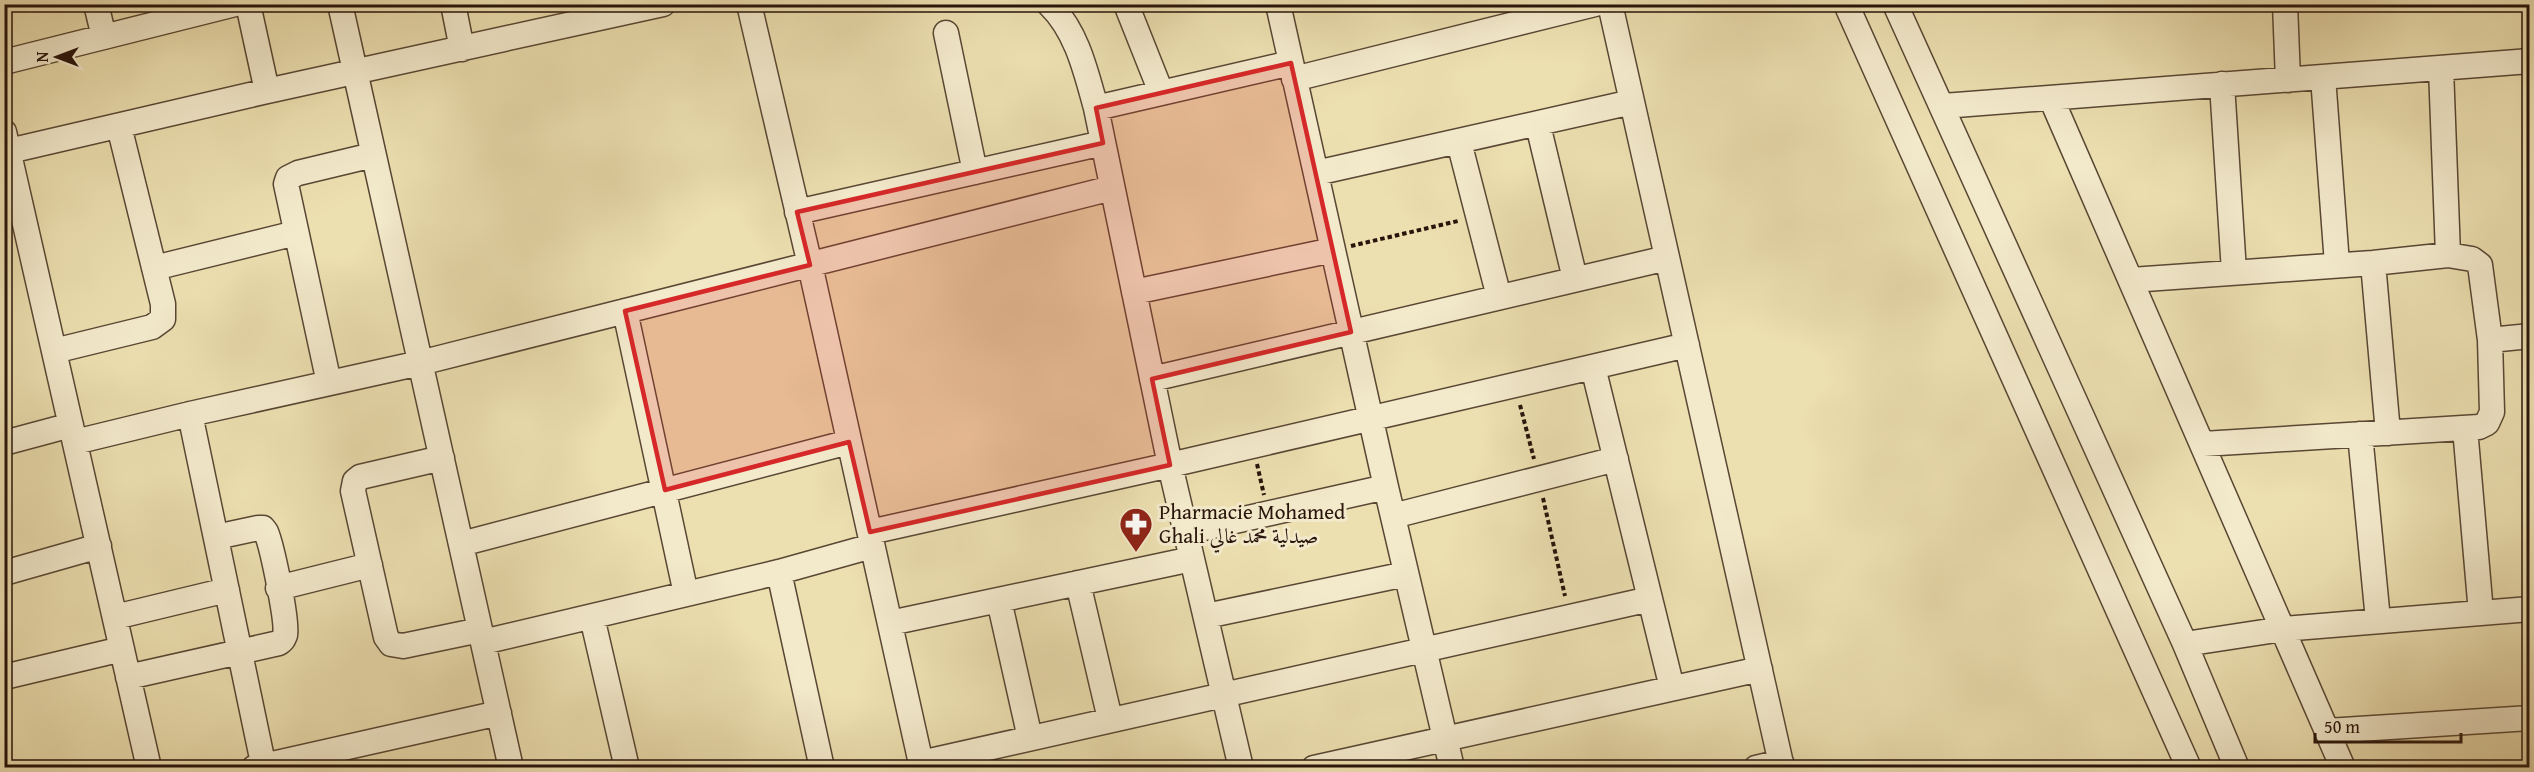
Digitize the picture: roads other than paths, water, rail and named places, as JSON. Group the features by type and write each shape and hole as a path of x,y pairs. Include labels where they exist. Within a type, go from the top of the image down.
{"street":[{"path":"96,4 104,37"},
{"path":"4,62 235,4"},
{"path":"248,4 267,91"},
{"path":"340,4 512,768"},
{"path":"453,4 462,49"},
{"path":"749,4 922,765 1110,719 1425,651 1650,599"},
{"path":"1049,4 1071,34 1096,108 1170,465 1241,768"},
{"path":"1278,4 1370,418 1452,768"},
{"path":"1096,108 1161,92 1292,71 1595,4"},
{"path":"1610,4 1782,765 1756,768"},
{"path":"1846,4 2189,768"},
{"path":"1895,4 2185,644 2237,768"},
{"path":"2285,4 2288,80"},
{"path":"149,768 54,351 13,207 7,142 119,126 652,6"},
{"path":"1133,6 1161,92"},
{"path":"946,33 975,172"},
{"path":"1943,106 2529,61"},
{"path":"2441,68 2448,255"},
{"path":"2323,77 2337,264"},
{"path":"2222,84 2234,272"},
{"path":"2051,98 2204,444 2343,768"},
{"path":"1316,173 1538,125 1632,102"},
{"path":"1538,125 1575,279"},
{"path":"54,351 158,324 163,319 164,313 154,268 119,126"},
{"path":"1459,142 1499,297"},
{"path":"797,212 1103,143"},
{"path":"329,383 286,184 288,178 298,173 373,155"},
{"path":"4,443 190,414 420,363 1113,188"},
{"path":"154,268 296,233"},
{"path":"1134,292 1333,250"},
{"path":"2131,280 2373,263 2448,255 2472,259 2480,265 2490,340 2492,412 2487,423 2479,427 2204,444"},
{"path":"1152,379 1667,258"},
{"path":"2373,263 2388,432"},
{"path":"625,311 686,594"},
{"path":"2490,340 2529,336"},
{"path":"442,458 360,477 355,481 355,499 386,637 391,644 403,646 482,636 592,617 779,572 871,539 1170,465 1687,345"},
{"path":"1593,367 1672,688"},
{"path":"190,414 261,767 499,713"},
{"path":"2465,428 2481,613"},
{"path":"2360,434 2378,620"},
{"path":"461,544 849,442"},
{"path":"1393,516 1616,459"},
{"path":"1186,532 1386,487"},
{"path":"128,677 279,643 284,638 285,627 278,588 268,537 263,528 216,537"},
{"path":"4,573 99,546"},
{"path":"890,623 1192,559"},
{"path":"278,588 370,565"},
{"path":"779,572 822,768"},
{"path":"1206,616 1407,574"},
{"path":"1078,583 1110,719"},
{"path":"115,617 226,591"},
{"path":"999,600 1030,738"},
{"path":"2185,644 2283,629 2529,609"},
{"path":"592,617 627,768"},
{"path":"4,677 122,649"},
{"path":"1314,768 1760,669"},
{"path":"2327,731 2529,718"}],"place":[{"name":"Pharmacie Mohamed Ghali صيدلية محمد غالي","path":"1136,553"}]}
